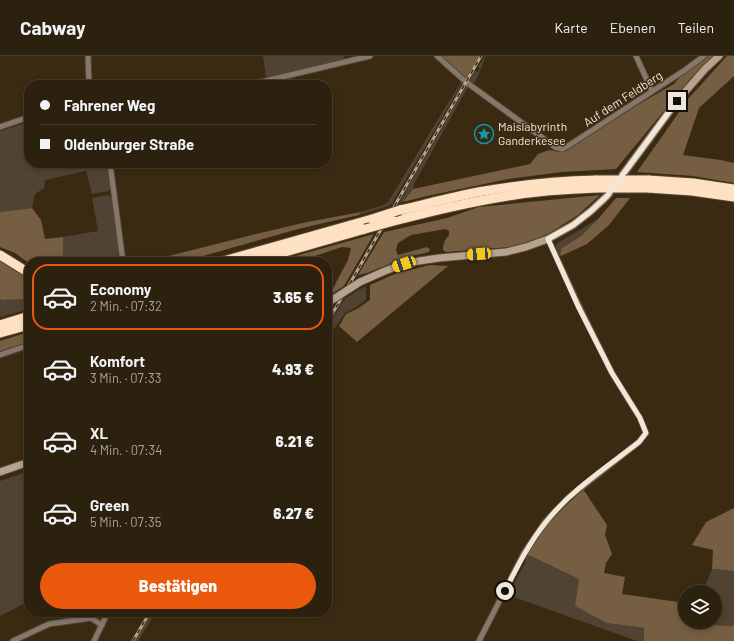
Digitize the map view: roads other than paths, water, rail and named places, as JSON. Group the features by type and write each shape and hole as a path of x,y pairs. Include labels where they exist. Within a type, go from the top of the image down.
{"highway":[{"path":"238,257 400,210 478,192 568,181 597,184 693,183 734,189"},
{"path":"267,257 448,207 540,191 597,184"},
{"path":"648,184 734,197"},
{"path":"0,256 24,270"},
{"path":"0,325 24,318"},
{"path":"0,333 24,326"}],"main road":[{"path":"332,300 360,282 385,270 404,264 439,258 506,252 548,239 573,225 607,196 677,101 705,69 719,56"},
{"path":"0,472 24,464"}],"street":[{"path":"88,56 89,80"},
{"path":"269,80 370,56"},
{"name":"Auf dem Feldberg","path":"437,56 474,88 556,147 562,149 652,92 704,56"},
{"path":"636,56 652,92"},
{"path":"0,126 24,119"},
{"path":"111,168 122,257"},
{"path":"479,641 524,553 545,522 568,498 639,442 646,433 640,418 612,373 578,306 548,239"},
{"path":"0,355 24,347"},
{"path":"94,641 106,617"},
{"path":"13,641 49,624 91,618 102,625"}],"railway":[{"path":"332,314 481,56"},
{"path":"133,641 147,617"}],"place":[{"name":"Maislabyrinth Ganderkesee","path":"484,134"}]}
